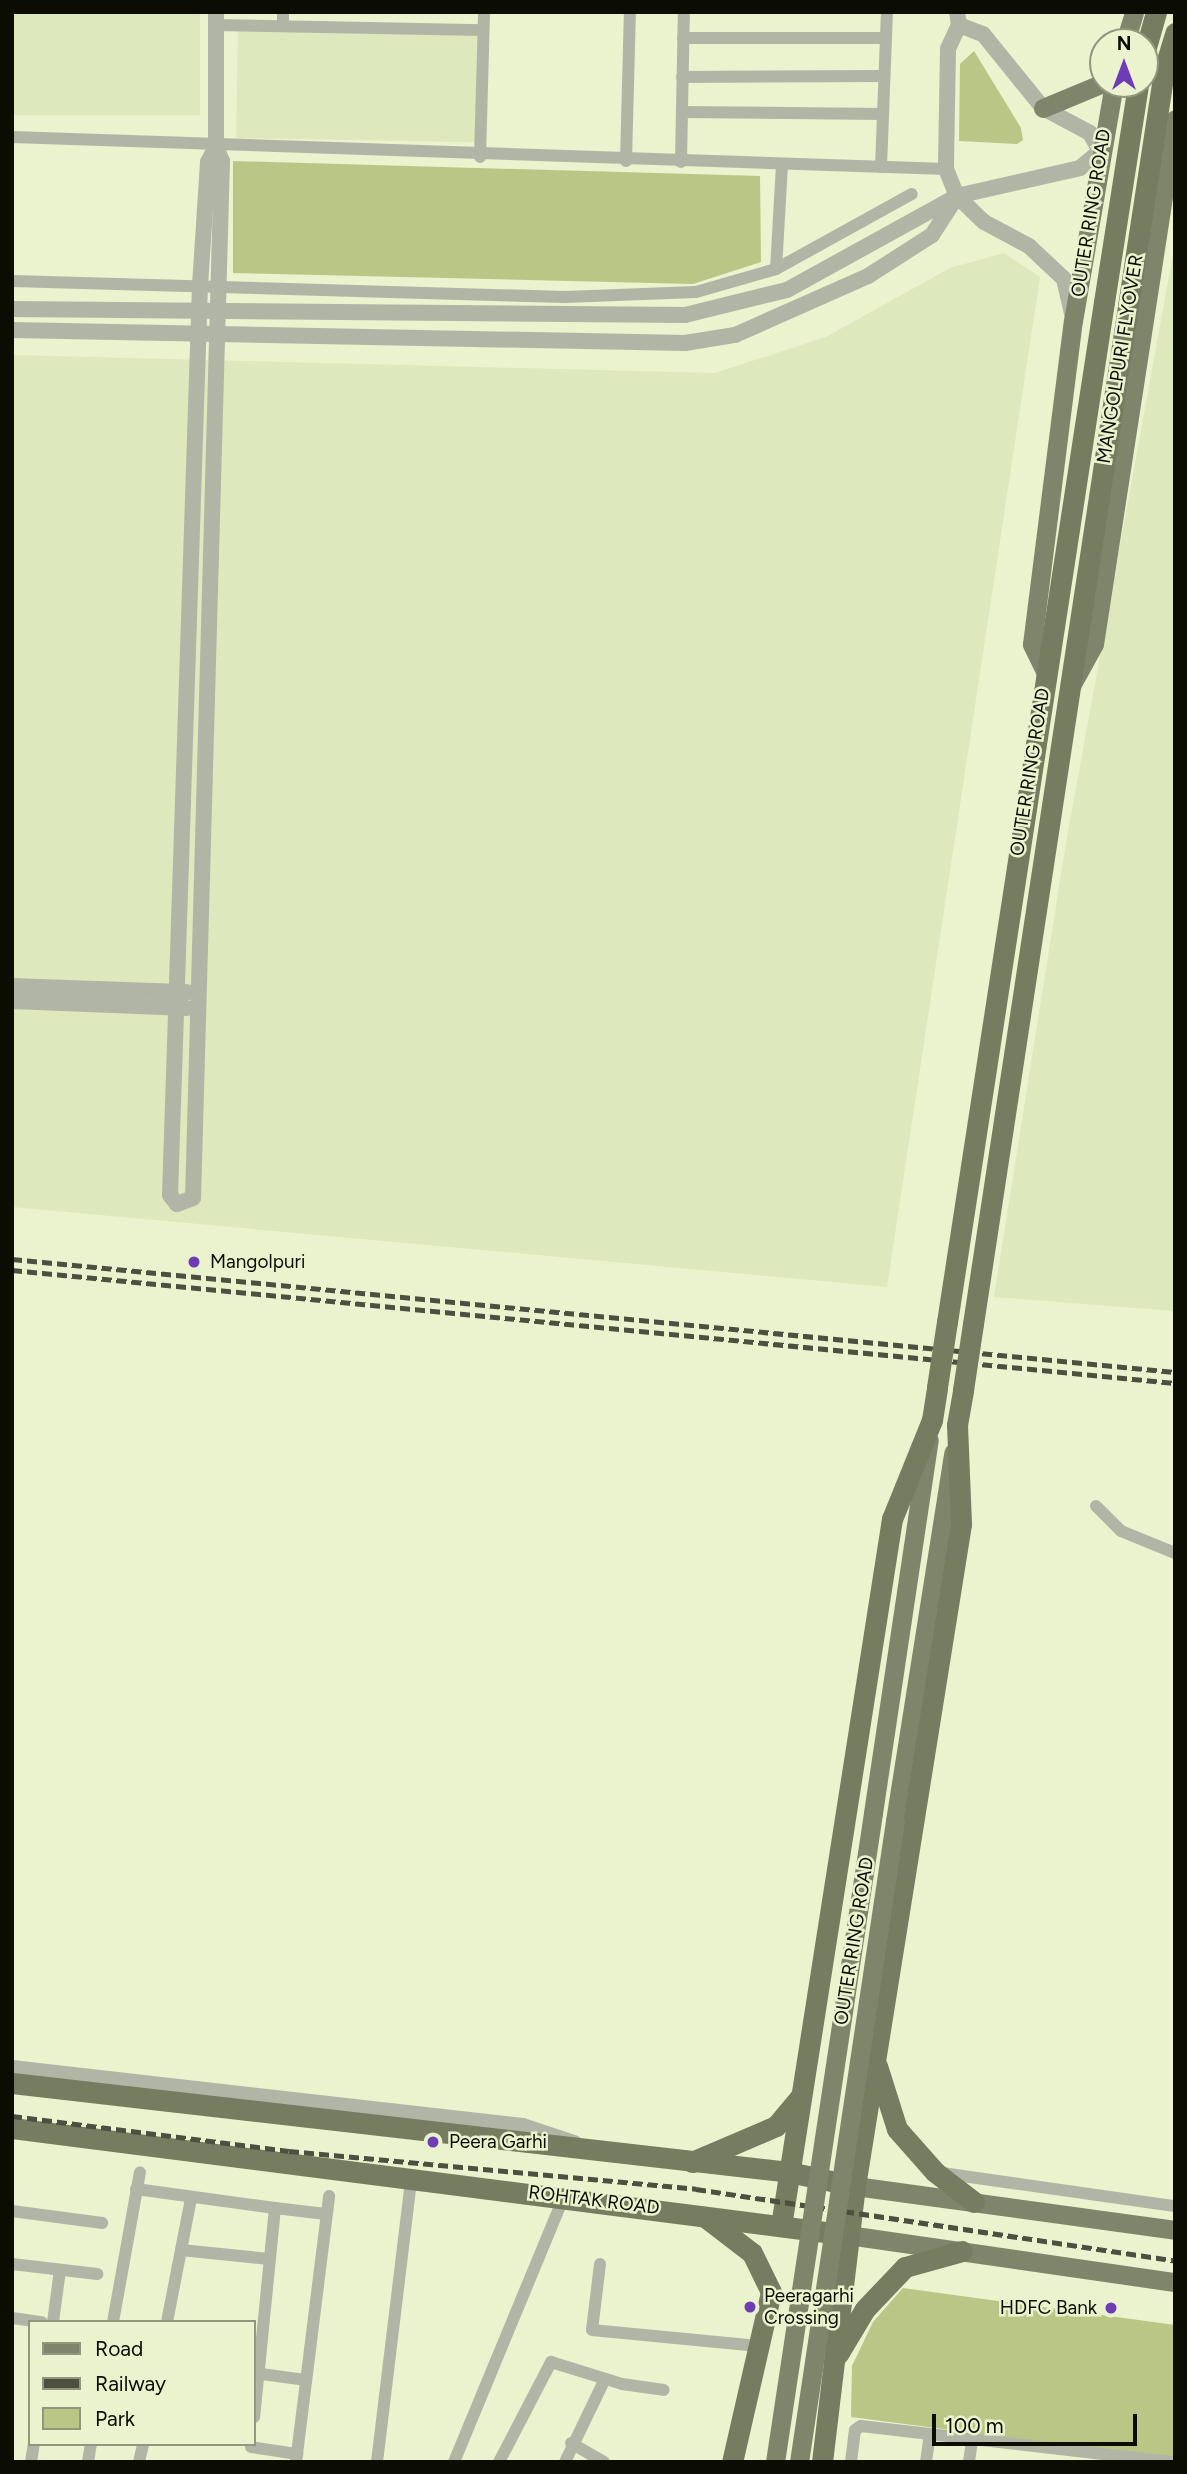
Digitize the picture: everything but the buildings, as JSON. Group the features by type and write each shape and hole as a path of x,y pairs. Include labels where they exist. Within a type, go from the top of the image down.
{"highway":[{"name":"MANGOLPURI FLYOVER","path":"1070,687 1164,70 1175,33"},
{"name":"MANGOLPURI FLYOVER","path":"1045,671 1136,98"},
{"name":"OUTER RING ROAD","path":"782,2226 892,1519 932,1420 1045,671"},
{"name":"OUTER RING ROAD","path":"822,2462 855,2186 961,1524 957,1425 1070,687"},
{"path":"813,2019 879,2029"},
{"path":"875,2060 897,2129 935,2172 974,2202"},
{"path":"12,2083 789,2172 855,2186"},
{"path":"692,2162 776,2126 802,2095"},
{"name":"ROHTAK ROAD","path":"12,2129 411,2181 564,2196 848,2235"},
{"path":"700,2214 752,2253 771,2292 732,2462"},
{"path":"833,2361 866,2309 905,2267 962,2251"}],"main road":[{"path":"1043,108 1089,89"},
{"name":"OUTER RING ROAD","path":"1045,671 1032,644 1073,321 1111,98"},
{"path":"1070,687 1094,644 1144,304 1175,119"},
{"path":"1157,221 1175,202"},
{"path":"1073,321 1082,297 1105,273 1128,279 1144,304"},
{"name":"OUTER RING ROAD","path":"775,2462 932,1420"},
{"name":"OUTER RING ROAD","path":"799,2462 957,1425"},
{"path":"855,2186 1175,2230"},
{"name":"ROHTAK ROAD","path":"848,2235 1175,2282"}],"street":[{"path":"283,26 284,12"},
{"path":"480,157 484,12"},
{"path":"626,161 630,12"},
{"path":"681,162 684,12"},
{"path":"881,167 887,12"},
{"path":"216,144 208,162 200,286 170,1195 177,1204 193,1198 222,161 216,144 216,19 283,26 483,30"},
{"path":"1073,321 1064,279 1030,246 984,222 957,196 946,169 948,49 958,19 983,34 1043,108 1090,133 1100,151"},
{"path":"683,38 885,38"},
{"path":"682,77 884,76"},
{"path":"681,112 883,114"},
{"path":"12,137 480,157 946,169"},
{"path":"12,309 695,314 788,290 957,196 1080,168 1100,151 1171,153"},
{"path":"776,269 782,164"},
{"path":"12,281 565,297 696,292 776,269 912,194"},
{"path":"12,330 685,343 735,335 898,259 932,235 957,196"},
{"path":"12,986 177,991 197,1001"},
{"path":"12,1001 177,1008 197,1001"},
{"path":"1096,1506 1121,1531 1175,1553"},
{"path":"12,2068 523,2126 586,2148"},
{"path":"113,2320 140,2172"},
{"path":"935,2172 1175,2206"},
{"path":"377,2462 411,2181"},
{"path":"135,2189 326,2214"},
{"path":"249,2462 251,2446 296,2458 329,2196"},
{"path":"454,2462 564,2196"},
{"path":"167,2320 191,2198"},
{"path":"275,2208 256,2373 305,2380"},
{"path":"12,2211 102,2223"},
{"path":"181,2250 270,2259"},
{"path":"12,2264 97,2274"},
{"path":"600,2264 592,2330 758,2346"},
{"path":"52,2320 61,2270"},
{"path":"499,2462 551,2362 605,2379 664,2390"},
{"path":"565,2462 571,2443 605,2379"},
{"path":"851,2462 859,2427 1172,2462"},
{"path":"926,2462 929,2435"},
{"path":"969,2462 972,2440"},
{"path":"571,2443 604,2462"},
{"path":"1036,2462 1038,2447"}],"shaded area":[{"path":"12,12 200,12 200,115 12,115"},
{"path":"238,30 477,34 475,142 236,138"},
{"path":"1175,243 1175,1311 994,1297 1066,843"},
{"path":"1004,253 1040,277 887,1287 12,1207 12,355 715,373 826,337 950,268"}],"green space":[{"path":"974,51 1021,128 1023,140 1017,144 959,141 960,64"},
{"path":"233,161 760,176 761,262 693,284 233,273"},
{"path":"903,2288 1175,2325 1175,2459 851,2417 852,2366 873,2322"}],"railway":[{"path":"12,1259 1175,1372"},
{"path":"12,1270 1175,1383"},
{"path":"12,2116 289,2151 696,2189 1175,2261"}],"place":[{"name":"Mangolpuri","path":"194,1262"},
{"name":"Peera Garhi","path":"433,2142"},
{"name":"Peeragarhi Crossing","path":"750,2307"},
{"name":"HDFC Bank","path":"1111,2308"}]}
